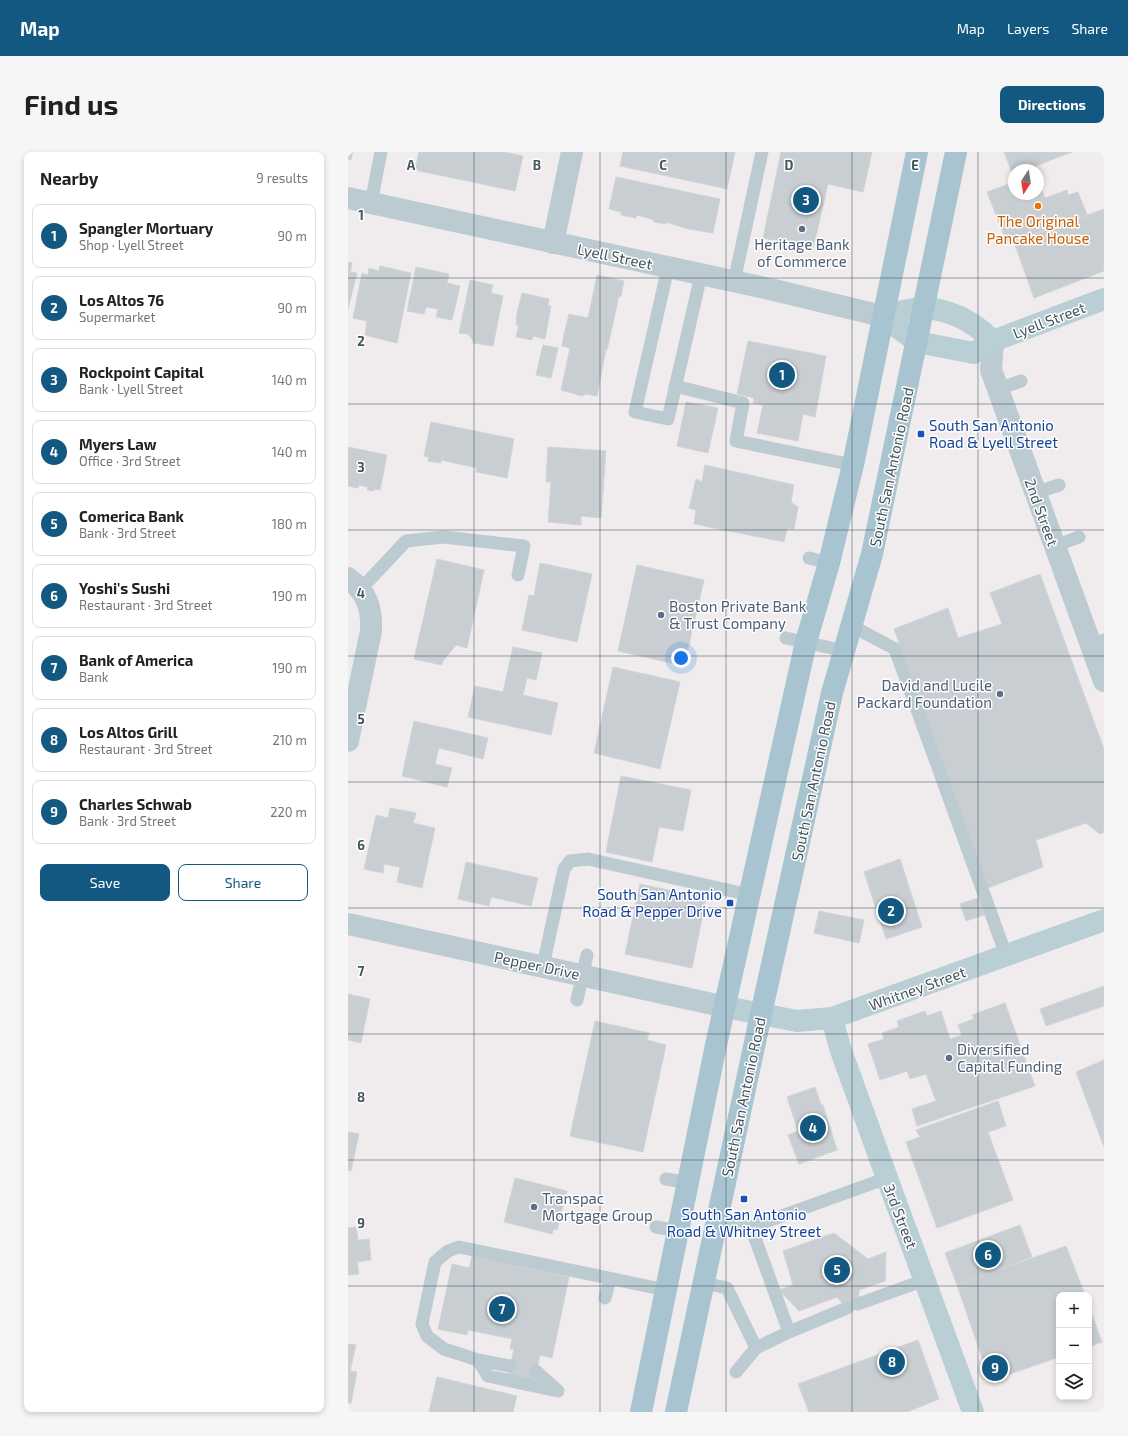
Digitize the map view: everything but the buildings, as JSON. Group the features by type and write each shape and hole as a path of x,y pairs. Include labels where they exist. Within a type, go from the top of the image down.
{"main road":[{"path":"641,1412 716,1045 726,1007 750,895 796,640 819,560 853,465 882,316 917,152"},
{"name":"South San Antonio Road","path":"676,1412 761,1014 832,693 872,554 956,152"}],"street":[{"path":"553,243 572,152"},
{"name":"Lyell Street","path":"348,198 734,282 882,316 917,342 974,353 993,341 1104,299"},
{"name":"Lyell Street","path":"882,316 924,308 959,315 978,326 993,341"},
{"name":"2nd Street","path":"993,341 991,370 1055,546 1097,642 1104,682"},
{"path":"348,741 371,631 372,615 366,598 354,584"},
{"name":"Whitney Street","path":"726,1007 797,1021 832,1018 1104,920"},
{"name":"Pepper Drive","path":"348,924 543,966 585,965 726,1007"},
{"name":"3rd Street","path":"832,1018 840,1048 973,1412"}],"lane":[{"path":"371,203 381,152"},
{"path":"734,282 762,152"},
{"path":"668,268 635,412 668,419 701,275"},
{"path":"998,389 1021,381"},
{"path":"675,386 743,403 736,440 853,465"},
{"path":"1035,493 1059,485"},
{"path":"354,584 406,541 444,537 524,546 518,575"},
{"path":"1055,546 1078,537"},
{"path":"852,626 895,649 1006,956"},
{"path":"796,640 844,651"},
{"path":"543,966 564,869 570,861 588,859 750,895"},
{"path":"577,1000 585,965"},
{"path":"717,1219 751,1227 887,1178"},
{"path":"666,1179 689,1183"},
{"path":"656,1227 679,1231"},
{"path":"751,1227 789,1332"},
{"path":"510,1366 478,1360 444,1349 427,1336 422,1324 435,1262 448,1251 459,1247 666,1290"},
{"path":"605,1298 610,1278"},
{"path":"736,1372 756,1348 789,1332 853,1306 925,1280"},
{"path":"704,1283 727,1288 756,1348"},
{"path":"478,1360 488,1376 558,1391 536,1371"}],"place":[{"name":"Rockpoint Capital","path":"806,200"},
{"name":"The Original Pancake House","path":"1038,206"},
{"name":"Heritage Bank of Commerce","path":"802,229"},
{"name":"Spangler Mortuary","path":"782,375"},
{"name":"South San Antonio Road & Lyell Street","path":"921,434"},
{"name":"Boston Private Bank & Trust Company","path":"661,615"},
{"name":"David and Lucile Packard Foundation","path":"1000,694"},
{"name":"South San Antonio Road & Pepper Drive","path":"730,903"},
{"name":"Los Altos 76","path":"891,911"},
{"name":"Diversified Capital Funding","path":"949,1058"},
{"name":"Myers Law","path":"813,1128"},
{"name":"South San Antonio Road & Whitney Street","path":"744,1199"},
{"name":"Transpac Mortgage Group","path":"534,1207"},
{"name":"Yoshi's Sushi","path":"988,1255"},
{"name":"Comerica Bank","path":"837,1270"},
{"name":"Bank of America","path":"502,1309"},
{"name":"Los Altos Grill","path":"892,1362"},
{"name":"Charles Schwab","path":"995,1368"}]}
